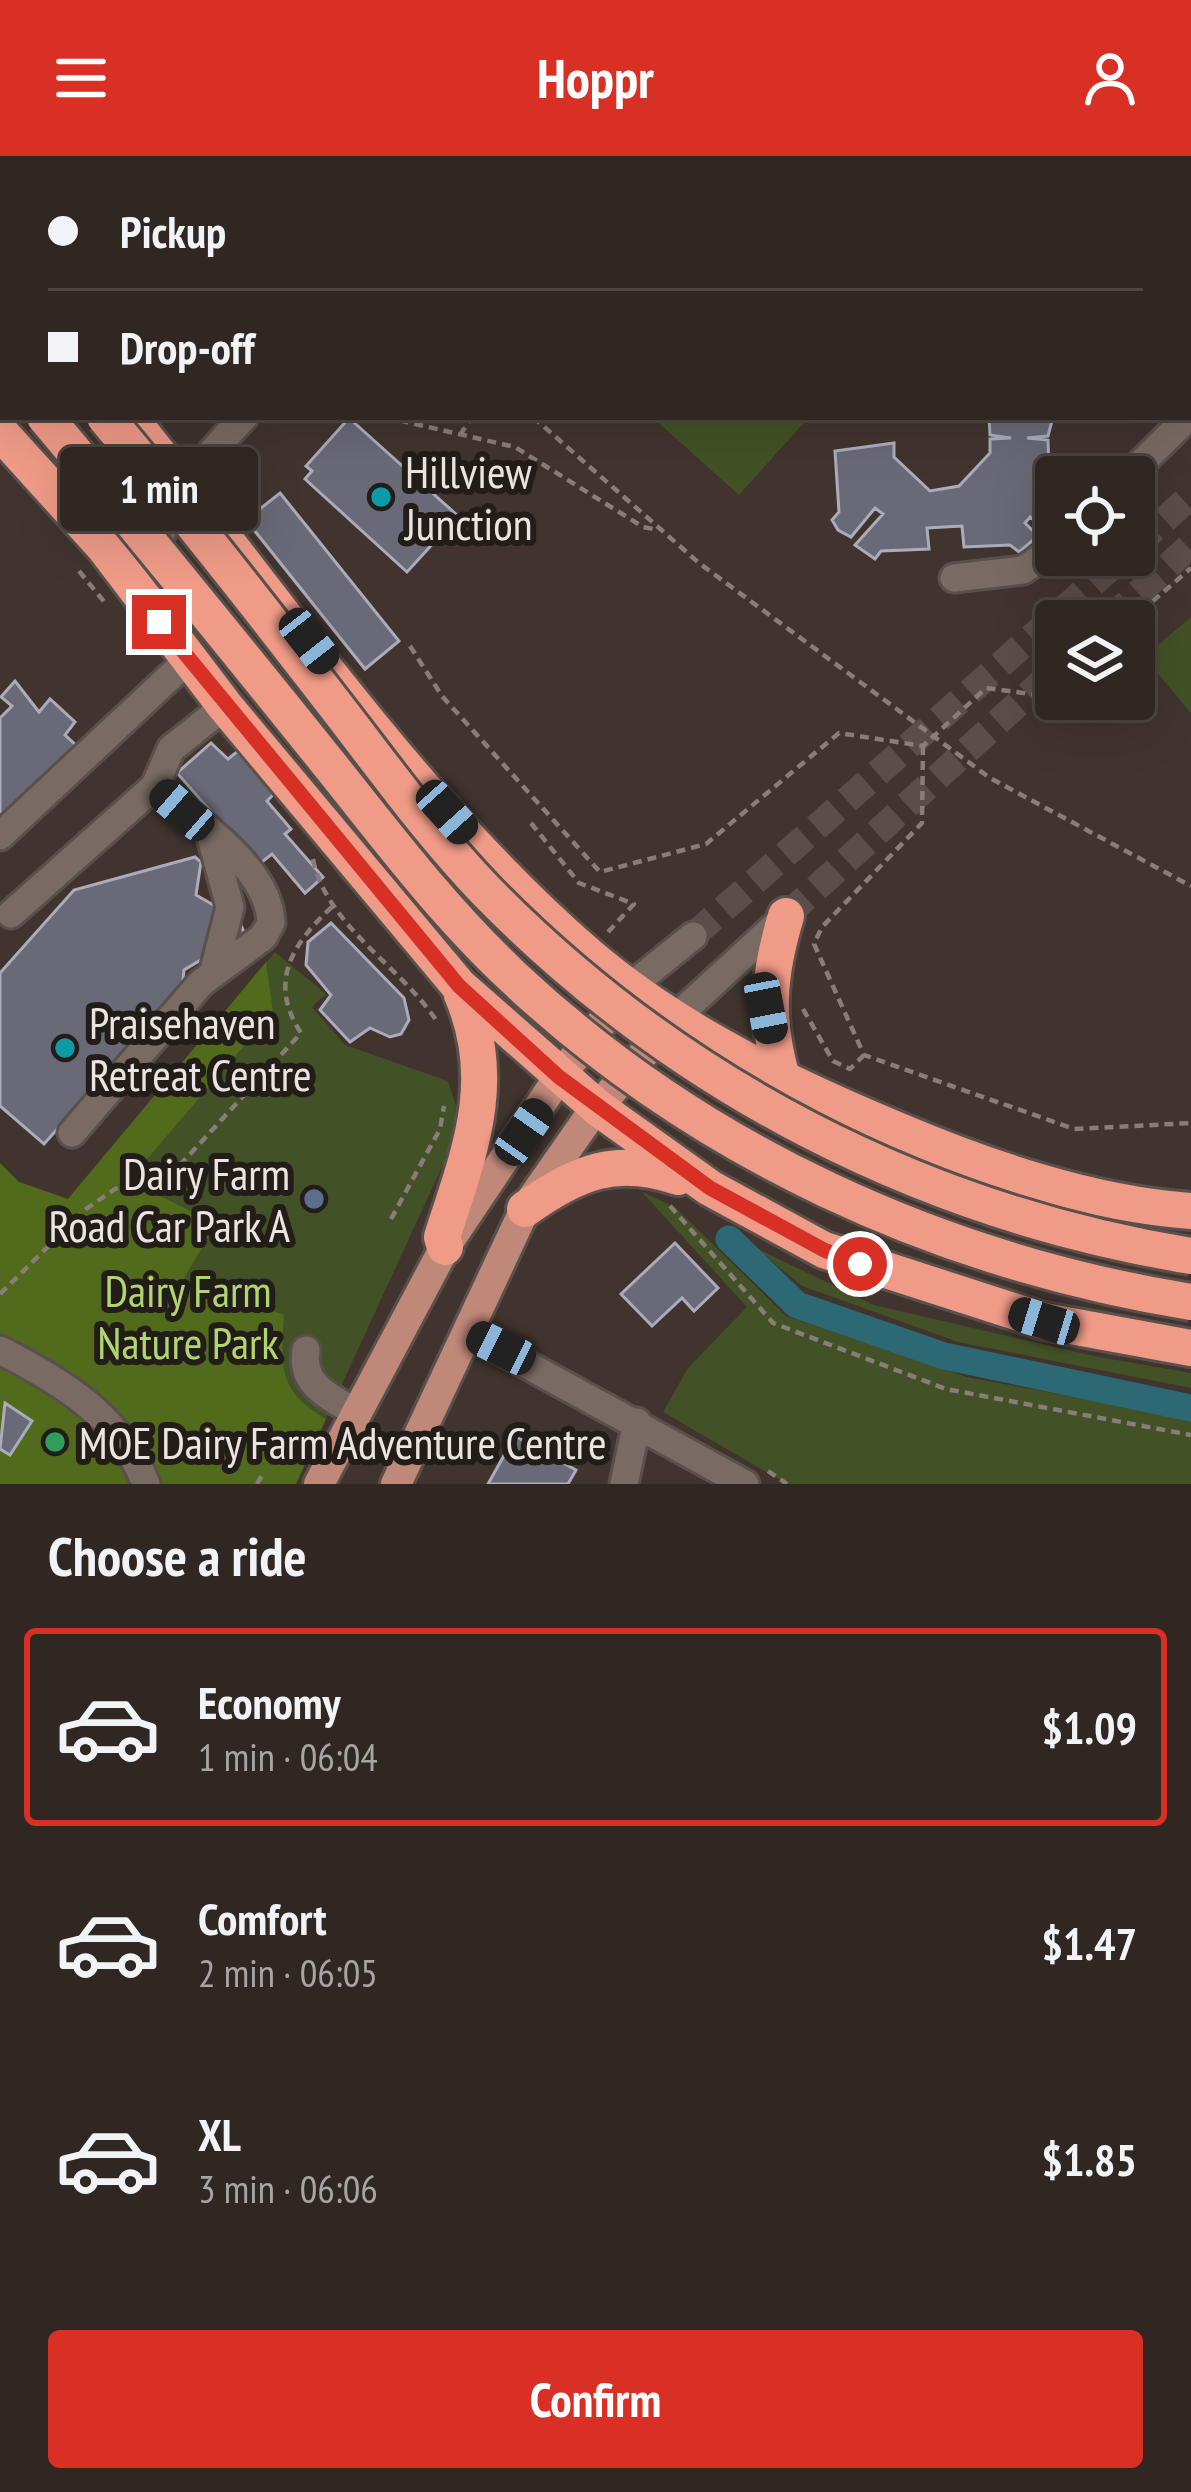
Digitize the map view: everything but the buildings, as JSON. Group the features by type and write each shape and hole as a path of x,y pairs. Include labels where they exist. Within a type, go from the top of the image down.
{"highway":[{"path":"46,420 403,859 514,978 589,1040 721,1133 802,1179 891,1219 1011,1264 1191,1302"},
{"path":"107,420 484,888 564,966 627,1016 742,1094 888,1169 1019,1218 1191,1256"},
{"path":"131,420 461,828 587,954 630,987 674,1018 782,1078 967,1160 1191,1211"},
{"path":"0,432 105,548 225,706 459,986 598,1108 710,1188 824,1250 897,1277 1092,1333 1191,1348"},
{"path":"782,1078 766,1008 770,967 786,916"},
{"path":"445,1246 442,1237 473,1140 482,1057 459,986"},
{"path":"525,1209 562,1183 616,1166 646,1166 710,1188"}],"main road":[{"path":"319,1484 445,1246 559,1077 630,987"},
{"path":"396,1484 525,1209 598,1108 674,1018"}],"street":[{"path":"159,622 150,584 165,522 182,482 241,420"},
{"path":"1148,456 1185,420"},
{"path":"50,484 90,504 128,504 182,482"},
{"path":"954,578 1024,570 1035,562"},
{"path":"0,836 189,659"},
{"path":"11,914 155,786 172,748 225,706"},
{"path":"72,1133 214,970 263,937 272,916 248,873 155,786"},
{"path":"210,833 230,907 214,970"},
{"path":"674,1018 786,916"},
{"path":"630,987 693,936"},
{"path":"469,1333 745,1484"},
{"path":"0,1350 52,1377 100,1412 136,1461 146,1484"},
{"path":"306,1350 303,1365 312,1384 355,1412"},
{"path":"628,1484 649,1428"}],"path":[{"path":"398,420 525,451 643,527 663,531"},
{"path":"460,435 470,420"},
{"path":"536,420 663,531 990,778 1191,886"},
{"path":"1154,600 1191,568"},
{"path":"70,578 79,571"},
{"path":"410,646 442,696 600,872 706,844 839,733 923,746"},
{"path":"1035,694 986,688 932,735 923,746 922,824 822,927 814,944 864,1055 1074,1129 1191,1123"},
{"path":"531,823 579,883 634,904"},
{"path":"0,1294 56,1235 100,1199 181,1164 301,1033 284,997 287,963 299,939 334,905"},
{"path":"800,1004 833,1060 850,1069 864,1055"},
{"path":"391,1219 440,1129 446,1092"},
{"path":"181,1164 226,1172 283,1194"},
{"path":"665,1201 773,1323 946,1389 1191,1435"},
{"path":"257,1484 262,1475"}],"green space":[{"path":"655,420 806,420 739,495"},
{"path":"1191,617 1191,713 1155,670 1155,648"},
{"name":"Dairy Farm Nature Park","path":"275,952 326,994 312,1007 345,1045 448,1081 456,1106 453,1143 296,1484 0,1484 0,1163 19,1182 68,1199"},
{"path":"266,962 273,1012 129,1180 216,1224 184,1278 284,1315 283,1363 290,1387 326,1419 296,1484 0,1484 0,1163 19,1182 68,1199"},
{"path":"641,1191 676,1208 786,1316 967,1377 1191,1419 1191,1484 787,1484 663,1412 688,1368 747,1307"},
{"path":"756,1248 874,1305 1094,1356 1191,1373 1191,1388 958,1342 802,1286"}],"waterway":[{"path":"729,1239 797,1305 944,1356 1191,1408"}],"tunnel":[{"path":"1155,528 1191,496"},
{"path":"1131,600 1191,545"},
{"path":"693,936 1101,576"},
{"path":"786,916 1035,688"}],"place":[{"name":"Hillview Junction","path":"381,497"},
{"name":"Praisehaven Retreat Centre","path":"65,1048"},
{"name":"Dairy Farm Road Car Park A","path":"314,1199"},
{"name":"MOE Dairy Farm Adventure Centre","path":"55,1442"}],"route":[{"path":"159,622 459,986 559,1077 710,1188 764,1220 860,1264"}]}
